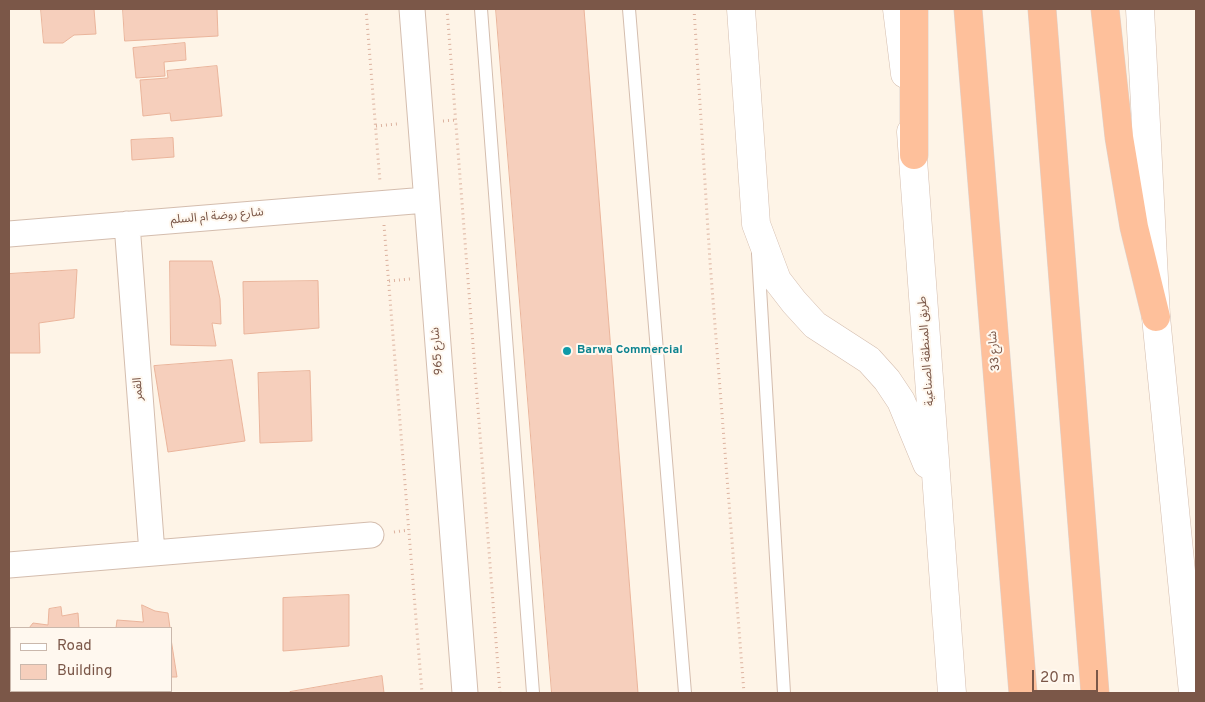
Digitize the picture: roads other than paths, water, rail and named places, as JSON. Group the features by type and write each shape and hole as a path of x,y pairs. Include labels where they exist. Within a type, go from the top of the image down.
{"highway":[{"path":"914,9 914,154"},
{"name":"شارع 33","path":"968,9 1022,693"},
{"path":"1042,9 1095,693"},
{"path":"1106,9 1122,155 1134,227 1156,317"}],"street":[{"name":"شارع 965","path":"412,9 465,693"},
{"path":"741,9 756,224 777,280 794,302 815,324 869,360 887,380 901,401 937,492"},
{"name":"طريق المنطقة الصناعية","path":"897,9 914,154 952,693"},
{"path":"1140,9 1156,317 1193,693"},
{"name":"شارع روضة ام السلم","path":"9,234 426,200"},
{"name":"القمر","path":"127,224 152,553"},
{"path":"9,565 371,535"}],"lane":[{"path":"480,9 532,693"},
{"path":"629,9 685,693"},
{"path":"756,224 784,693"}],"place":[{"name":"Barwa Commercial","path":"567,351"}]}
